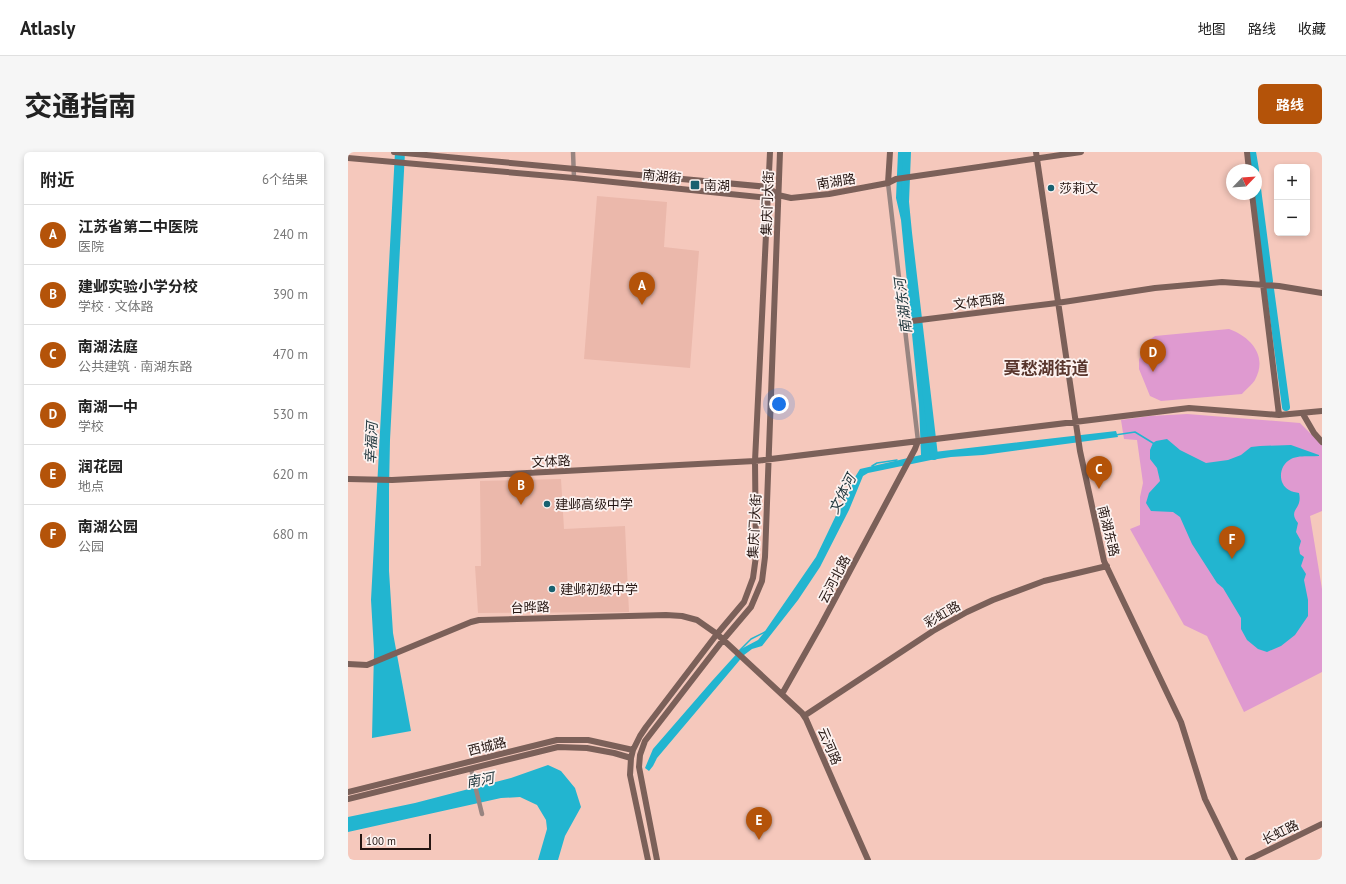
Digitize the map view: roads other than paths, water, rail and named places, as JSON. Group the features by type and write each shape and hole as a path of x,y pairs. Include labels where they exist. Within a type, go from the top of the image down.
{"street":[{"name":"南湖街","path":"394,152 768,187"},
{"path":"573,152 574,178"},
{"name":"集庆门大街","path":"648,860 630,775 633,750 643,732 717,634 744,602 753,578 756,556 755,461 770,152"},
{"name":"集庆门大街","path":"656,860 640,767 640,755 645,741 723,640 752,606 762,581 765,557 780,152"},
{"path":"890,152 888,183 908,321 920,440"},
{"name":"南湖东路","path":"1036,152 1057,303 1080,451 1104,561 1181,722 1205,800 1235,860"},
{"path":"1037,159 1081,152"},
{"path":"1246,152 1248,164"},
{"name":"南湖街","path":"348,158 574,178 768,198 778,195"},
{"name":"南湖路","path":"778,195 791,198 829,194 888,183 896,179 1037,159"},
{"path":"768,187 778,195"},
{"path":"1253,200 1279,415"},
{"name":"文体西路","path":"908,321 1057,303 1155,288 1222,282 1279,286 1322,293"},
{"name":"文体路","path":"348,479 390,480 755,461 1189,408 1279,415 1303,414 1322,411"},
{"path":"1303,414 1314,433 1322,442"},
{"name":"云河北路","path":"782,694 821,625 920,440"},
{"name":"彩虹路","path":"804,716 933,631 967,612 993,600 1044,581 1107,566"},
{"name":"台晔路","path":"348,664 367,665 471,622 480,620 596,616 682,616 697,620 717,634 732,648"},
{"name":"云河路","path":"732,648 804,716 868,860"},
{"name":"西城路","path":"348,792 557,740 588,740 633,750"},
{"name":"西城路","path":"348,799 558,748 587,748 631,758"},
{"path":"471,769 482,814"},
{"name":"长虹路","path":"1248,860 1322,824"}],"water":[{"path":"395,152 405,152 390,440 389,571 393,633 411,731 372,738 374,651 371,600"},
{"path":"898,152 907,152 904,210 927,396 932,451 934,452 1116,431 1118,437 983,455 931,460 868,473 863,476 849,510 820,567 798,600 762,646 752,649 744,655 657,758 649,771 645,768 653,749 741,649 758,640 763,634 816,557 852,482 860,469 921,455 919,406 901,220 896,198"},
{"path":"1167,439 1180,450 1206,463 1228,460 1241,455 1251,447 1260,446 1291,445 1319,455 1291,459 1284,465 1281,474 1281,479 1285,487 1290,491 1299,493 1300,499 1294,515 1298,523 1296,532 1301,541 1299,548 1300,554 1304,557 1301,566 1306,574 1304,580 1308,600 1308,616 1295,635 1281,646 1267,652 1258,649 1247,640 1241,629 1241,618 1223,588 1217,583 1192,544 1180,517 1173,512 1151,511 1146,503 1149,493 1160,481 1157,468 1150,459 1150,450 1153,443 1156,441"},
{"path":"548,765 561,771 575,788 581,807 565,836 558,860 538,860 547,829 546,820 537,805 520,797 501,798 348,832 348,817 415,803 511,778"}],"waterway":[{"name":"南湖东河","path":"907,152 905,202 934,456"},
{"path":"1252,152 1254,164"},
{"path":"1258,200 1269,281"},
{"path":"1270,289 1286,407"},
{"name":"文体河","path":"1115,435 1135,432 1153,443"},
{"name":"文体河","path":"872,466 877,463 897,460"},
{"name":"文体河","path":"738,652 751,639 765,632"}],"place":[{"name":"南湖","path":"695,185"},
{"name":"莎莉文","path":"1051,188"},
{"name":"江苏省第二中医院","path":"642,305"},
{"name":"南湖一中","path":"1153,372"},
{"name":"南湖法庭","path":"1099,489"},
{"name":"建邺高级中学","path":"547,504"},
{"name":"建邺实验小学分校","path":"521,505"},
{"name":"南湖公园","path":"1232,559"},
{"name":"建邺初级中学","path":"552,589"},
{"name":"润花园","path":"759,840"}],"district":[{"name":"莫愁湖街道","path":"1046,368"}],"water label":[{"name":"幸福河","path":"371,443"},
{"name":"南河","path":"480,780"}]}
